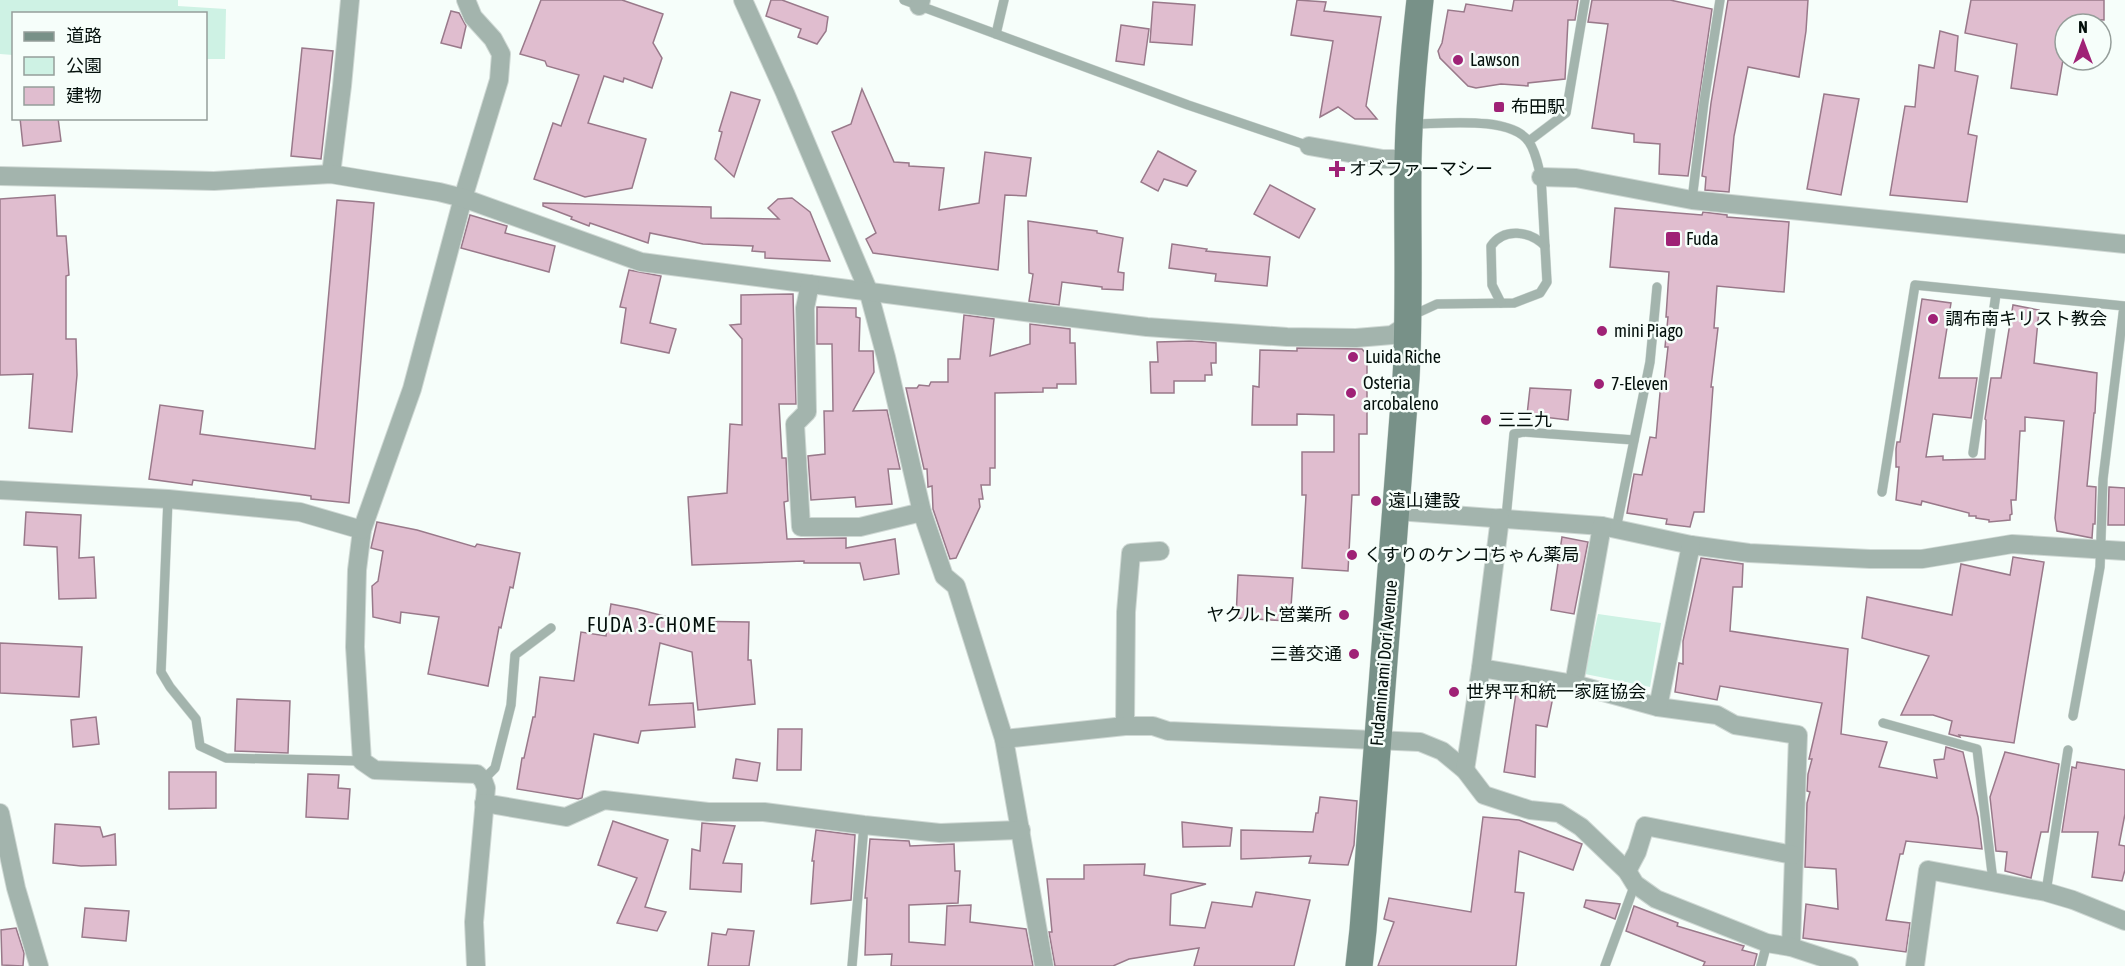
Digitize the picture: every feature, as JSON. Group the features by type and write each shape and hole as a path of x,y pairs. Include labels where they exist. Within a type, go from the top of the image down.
{"street":[{"path":"331,174 350,0"},
{"path":"465,0 473,17 493,39 501,54 499,80 463,198 412,389 362,530 357,570 355,646 362,761 375,770 477,774 483,780 486,788 474,922 476,966"},
{"path":"743,0 868,290 922,512 944,576 956,586 1004,739 1044,966"},
{"name":"Fudaminami Dori Avenue","path":"1359,966 1397,511 1409,318 1408,159 1420,0"},
{"path":"1309,146 1383,159 1408,159"},
{"path":"0,176 214,182 331,174 463,198 641,262 1147,327 1287,337 1356,338 1392,335 1401,329 1409,318"},
{"path":"1541,177 1576,178 1692,200 2125,244"},
{"path":"810,284 805,308 807,412 795,424 801,527 860,527 922,512"},
{"path":"0,490 168,499 300,512 362,530"},
{"path":"1397,511 1609,528 1691,546 1749,554 1922,559 2012,544 2125,551"},
{"path":"1465,770 1503,518"},
{"path":"1574,684 1609,528"},
{"path":"1658,707 1691,546"},
{"path":"1125,726 1126,612 1131,553 1160,551"},
{"path":"1481,668 1574,684 1658,707 1717,715 1735,725 1798,735 1791,946"},
{"path":"1004,739 1125,726 1153,726 1168,731 1420,742 1442,751 1465,770 1484,795 1530,810 1559,813 1581,827 1656,899 1767,943 1791,946 1849,966"},
{"path":"484,803 566,817 604,800 708,812 764,812 940,833 1021,830"},
{"path":"0,813 16,888 39,966"},
{"path":"1631,877 1645,826 1793,855"},
{"path":"1916,966 1928,870 2046,892 2125,921"}],"lane":[{"path":"996,34 1004,0"},
{"path":"1529,141 1566,113 1585,0"},
{"path":"1692,200 1720,0"},
{"path":"915,2 1188,105 1309,146"},
{"path":"1409,318 1437,304 1514,303 1540,293 1547,282 1541,177 1538,162 1529,141 1514,129 1492,124 1410,124"},
{"path":"1502,303 1492,285 1491,246 1505,234 1521,234 1537,238 1545,246"},
{"path":"1882,492 1916,285 2125,306 2103,479 2100,567 2073,716"},
{"path":"1609,528 1634,440 1650,362 1657,287"},
{"path":"1973,453 1996,294"},
{"path":"1503,518 1514,434 1523,432 1634,440"},
{"path":"168,499 161,672 196,719 200,746 226,758 362,761"},
{"path":"483,780 495,768 511,705 514,655 550,628"},
{"path":"1883,723 1977,749 1993,881"},
{"path":"2046,892 2068,750"},
{"path":"852,966 864,825"},
{"path":"1605,966 1631,877"},
{"path":"1761,966 1767,943"}],"green space":[{"path":"0,0 178,0 178,6 226,9 225,59 207,59 207,12 12,12 12,55 0,54"},
{"path":"1598,614 1661,623 1650,687 1585,674"}],"building":[{"path":"541,0 622,0 663,14 653,43 662,58 652,88 624,78 623,82 604,76 588,123 646,139 632,188 585,197 534,179 553,123 561,126 579,75 547,66 545,61 520,54"},
{"path":"771,0 782,0 828,17 826,31 817,44 798,37 801,29 766,16"},
{"path":"1297,0 1326,2 1324,11 1381,17 1366,106 1377,119 1355,119 1338,107 1320,117 1333,41 1291,35"},
{"path":"1514,0 1578,0 1575,20 1568,20 1565,79 1528,83 1528,86 1501,84 1476,88 1468,86 1440,58 1438,51 1442,43 1448,10 1464,12 1466,4 1512,11"},
{"path":"1592,0 1670,0 1712,9 1688,176 1659,174 1660,144 1634,142 1634,134 1592,128 1608,24 1588,22"},
{"path":"1728,0 1808,0 1799,77 1748,67 1734,136 1729,192 1705,190 1706,177 1702,176"},
{"path":"1971,0 2104,0 2104,12 2053,12 2053,72 2061,72 2057,95 2011,88 2017,44 1965,33"},
{"path":"1153,2 1195,5 1192,45 1150,42"},
{"path":"451,11 459,13 466,26 461,48 441,43"},
{"path":"1121,25 1149,29 1144,65 1116,61"},
{"path":"1940,31 1958,36 1955,71 1978,76 1968,134 1977,136 1967,202 1890,195 1905,106 1915,107 1919,65 1934,68"},
{"path":"302,48 333,51 321,159 291,156"},
{"path":"862,89 894,162 909,163 909,166 944,168 939,210 979,203 985,152 1031,158 1026,196 1005,195 998,270 873,253 866,239 876,233 832,132 851,124"},
{"path":"731,92 760,100 734,177 715,159 722,132 719,131"},
{"path":"1824,94 1859,99 1841,195 1807,189"},
{"path":"20,120 58,120 61,141 23,146"},
{"path":"1158,151 1196,171 1187,186 1164,179 1158,191 1141,182"},
{"path":"1270,185 1315,209 1299,238 1254,214"},
{"path":"55,195 57,236 66,236 69,275 66,276 66,339 76,339 77,375 72,432 29,428 33,374 0,375 0,199"},
{"path":"792,198 810,212 830,261 765,258 765,252 752,251 753,246 703,244 650,233 648,243 590,223 589,226 543,206 543,203 711,207 711,218 779,219 768,208 778,199"},
{"path":"337,200 374,203 349,503 193,480 192,485 149,479 160,405 203,411 200,434 315,449"},
{"path":"1615,208 1702,215 1703,212 1727,215 1727,217 1789,222 1784,292 1717,286 1714,328 1718,328 1711,387 1713,387 1704,512 1694,512 1690,527 1666,524 1667,519 1627,513 1634,474 1642,475 1650,437 1656,438 1661,382 1664,383 1668,347 1665,347 1669,272 1610,267"},
{"path":"470,215 507,226 505,233 555,246 549,272 461,248"},
{"path":"1028,221 1097,231 1097,233 1123,238 1118,272 1124,273 1123,290 1062,282 1059,305 1029,301 1033,274 1029,273"},
{"path":"1172,244 1207,249 1206,251 1270,257 1267,286 1215,281 1216,274 1169,268"},
{"path":"629,270 661,276 650,323 676,329 669,353 621,343 626,308 620,307"},
{"path":"793,294 796,404 779,404 782,458 786,458 788,501 784,502 787,539 846,538 846,548 895,539 899,574 864,580 860,563 804,563 804,561 692,565 688,497 727,493 730,424 742,425 742,339 730,325 741,324 741,295"},
{"path":"1922,299 1951,303 1939,378 1977,378 1971,418 1933,414 1926,457 1943,456 1943,460 1985,459 1985,419 1991,378 2001,378 2013,305 2039,310 2034,363 2097,373 2087,486 2096,487 2095,524 2093,524 2092,538 2057,531 2055,518 2064,421 2025,417 2025,431 2020,431 2016,500 2011,500 2010,520 1989,522 1989,520 1976,518 1976,516 1969,516 1969,513 1922,501 1921,505 1896,500 1899,467 1896,467 1896,449 1897,442 1900,442"},
{"path":"817,307 856,308 856,317 860,318 859,351 873,351 874,372 853,411 887,410 900,469 888,469 892,504 856,507 855,497 811,500 808,456 825,454 824,411 833,411 832,344 817,344"},
{"path":"964,315 994,319 990,356 1030,344 1030,324 1070,329 1070,343 1075,343 1076,384 1057,384 1057,388 1043,388 1043,392 995,393 995,468 990,468 990,485 981,485 983,499 979,499 980,507 956,558 950,559 933,509 932,486 928,487 927,469 924,469 906,388 917,388 919,385 929,386 931,382 948,382 948,359 960,359"},
{"path":"1157,342 1216,343 1216,363 1211,363 1212,375 1205,375 1205,381 1174,381 1174,393 1151,393 1150,362 1158,362"},
{"path":"1297,348 1362,349 1367,355 1367,434 1359,434 1359,495 1352,495 1348,571 1302,568 1306,495 1302,495 1302,452 1334,452 1334,415 1297,414 1297,425 1252,425 1253,386 1259,387 1260,350 1297,351"},
{"path":"1530,388 1571,390 1568,420 1527,415"},
{"path":"2109,487 2125,488 2125,525 2108,525"},
{"path":"26,512 81,515 79,558 94,557 96,598 59,599 57,547 24,545"},
{"path":"377,522 417,530 475,547 477,544 520,553 513,588 510,587 501,628 499,627 488,686 428,674 439,617 401,612 400,623 373,617 372,586 378,581 383,551 371,548"},
{"path":"1562,537 1588,542 1574,614 1551,610"},
{"path":"2013,557 2044,562 2014,743 1949,734 1952,721 1933,715 1901,715 1929,656 1862,638 1867,597 1952,615 1961,564 2010,575"},
{"path":"1701,558 1743,564 1742,587 1733,587 1730,631 1848,649 1841,734 1887,742 1879,767 1937,778 1934,760 1944,759 1946,747 1963,752 1978,817 1982,849 1906,841 1903,854 1900,854 1886,920 1910,923 1906,952 1803,938 1806,904 1838,909 1836,869 1805,867 1807,803 1810,792 1807,791 1808,774 1812,759 1809,759 1822,703 1720,686 1717,700 1675,692 1679,663 1683,664 1683,641"},
{"path":"1238,575 1293,578 1290,621 1236,618"},
{"path":"611,604 683,621 749,622 748,660 751,660 755,704 698,710 692,652 660,643 649,705 693,703 695,727 641,731 638,743 594,734 582,798 517,789 522,758 524,758 533,717 535,717 540,677 574,681 581,632 606,636"},
{"path":"0,643 82,647 79,697 0,693"},
{"path":"1517,687 1554,692 1547,727 1536,725 1535,777 1504,772"},
{"path":"237,699 290,701 288,753 235,751"},
{"path":"96,717 99,744 73,747 71,720"},
{"path":"778,729 802,729 801,770 777,770"},
{"path":"2005,752 2059,764 2048,832 2041,832 2031,878 2005,871 2007,852 1996,851 1990,797"},
{"path":"736,759 760,763 757,781 733,778"},
{"path":"2077,762 2125,770 2125,814 2119,845 2125,846 2125,870 2122,881 2092,877 2098,832 2062,832 2072,767 2076,768"},
{"path":"169,772 216,772 216,808 169,809"},
{"path":"308,774 339,775 338,788 350,789 348,819 306,817"},
{"path":"1320,797 1357,801 1354,845 1348,865 1309,863 1311,856 1241,859 1241,830 1313,832"},
{"path":"1483,817 1519,820 1582,844 1573,870 1519,851 1515,892 1524,893 1516,966 1378,966 1394,922 1384,919 1389,898 1471,912"},
{"path":"613,821 668,840 645,907 666,912 657,931 617,923 637,878 598,865"},
{"path":"1182,822 1232,828 1230,846 1183,847"},
{"path":"702,823 735,826 723,863 742,864 741,892 690,889 692,849 700,851"},
{"path":"55,824 100,827 103,837 115,834 116,865 81,866 53,863"},
{"path":"816,830 855,835 851,900 811,904 814,861 812,861"},
{"path":"870,839 909,841 910,846 954,844 955,871 960,871 958,903 909,905 909,942 945,945 947,906 971,905 970,922 1026,929 1033,966 891,966 892,954 865,955 867,898 865,898"},
{"path":"1145,864 1144,875 1206,884 1171,894 1170,925 1205,928 1212,902 1252,907 1256,892 1310,900 1294,966 1194,966 1199,948 1129,959 1113,966 1055,966 1049,932 1052,932 1047,879 1084,879 1084,865"},
{"path":"1586,900 1620,904 1615,919 1584,907"},
{"path":"1634,906 1678,923 1677,926 1744,946 1742,950 1757,954 1754,966 1703,966 1705,962 1626,931"},
{"path":"85,908 129,911 126,941 82,937"},
{"path":"16,928 24,953 23,966 2,965 1,930"},
{"path":"728,929 754,931 749,966 708,966 712,933 726,935"}],"place":[{"name":"Lawson","path":"1458,60"},
{"name":"布田駅","path":"1499,107"},
{"name":"オズファーマシー","path":"1337,169"},
{"name":"Fuda","path":"1673,239"},
{"name":"調布南キリスト教会","path":"1933,319"},
{"name":"mini Piago","path":"1602,331"},
{"name":"Luida Riche","path":"1353,357"},
{"name":"7-Eleven","path":"1599,384"},
{"name":"Osteria arcobaleno","path":"1351,393"},
{"name":"三三九","path":"1486,420"},
{"name":"遠山建設","path":"1376,501"},
{"name":"くすりのケンコちゃん薬局","path":"1352,555"},
{"name":"ヤクルト営業所","path":"1344,615"},
{"name":"三善交通","path":"1354,654"},
{"name":"世界平和統一家庭協会","path":"1454,692"}],"district":[{"name":"FUDA 3-CHOME","path":"652,625"}]}
